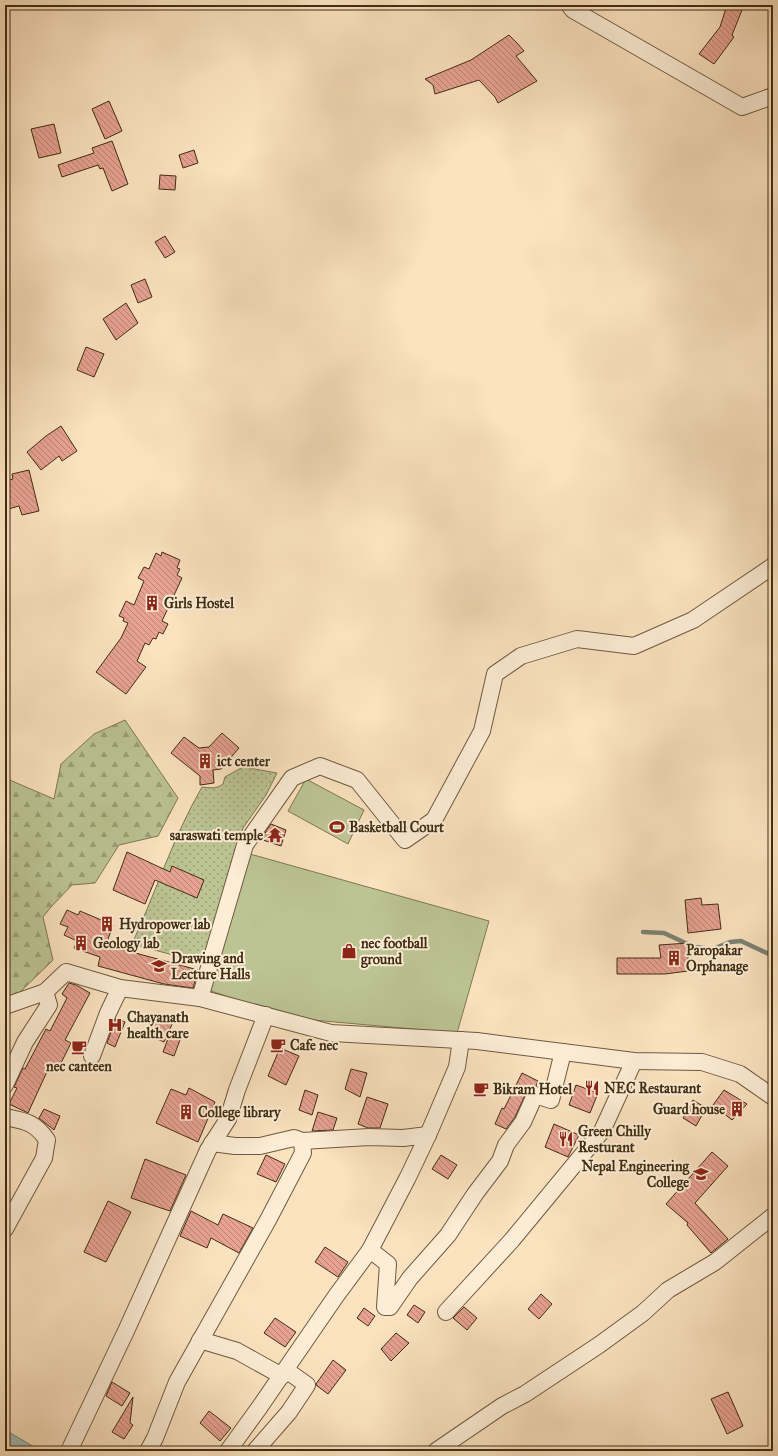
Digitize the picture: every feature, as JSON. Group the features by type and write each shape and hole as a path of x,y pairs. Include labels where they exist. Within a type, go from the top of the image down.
{"street":[{"path":"569,5 573,10 742,107 773,96"},
{"path":"200,998 244,845 292,778 320,766 357,780 405,840 434,820 438,813 482,731 495,674 521,656 577,639 634,646 693,620 773,566"},
{"path":"5,1006 45,992 66,972 120,988 200,998 331,1033 477,1041 634,1061 702,1062 740,1074 773,1097"},
{"path":"92,1056 108,1013 120,988"},
{"path":"5,1085 25,1042 49,1005 45,992"},
{"path":"69,1451 148,1284 208,1150 228,1120 237,1090 266,1015"},
{"path":"228,1451 284,1373 336,1296 370,1250 428,1135 457,1067 461,1040"},
{"path":"370,1250 388,1264 385,1307 390,1307 410,1278 448,1235 475,1194 500,1161 506,1145 523,1122 535,1095 551,1100 563,1052"},
{"path":"446,1312 512,1240 602,1131 634,1061"},
{"path":"5,1117 28,1122 41,1130 47,1140 44,1158 5,1229"},
{"path":"212,1143 235,1146 260,1146 294,1138 302,1140 369,1137 402,1138 428,1135"},
{"path":"148,1451 177,1382 287,1186 303,1153 302,1140"},
{"path":"436,1451 502,1406 525,1394 599,1345 643,1313 668,1290 715,1262 773,1216"},
{"path":"200,1340 237,1351 307,1385 289,1412 255,1451"}],"green space":[{"path":"125,720 178,798 158,836 119,845 95,883 72,885 51,907 43,917 53,960 15,997 5,998 5,778 54,799 61,764 94,734"},
{"path":"243,767 277,773 266,795 243,828 203,963 132,944 173,845 202,787 213,788 221,786 225,777"},
{"name":"Basketball Court","path":"306,779 364,810 348,844 288,811"},
{"path":"250,854 489,921 457,1033 291,1018 208,990"}],"water":[{"path":"7,1431 41,1451 5,1451 5,1434"}],"building":[{"path":"727,5 744,5 732,35 734,37 714,64 699,54 720,27"},
{"path":"509,35 524,51 516,56 537,81 498,103 495,97 479,80 435,94 433,85 425,79 471,60"},
{"path":"109,101 122,131 105,139 92,109"},
{"path":"54,124 61,153 39,158 31,129"},
{"path":"112,141 128,184 112,191 103,168 100,169 98,165 62,177 58,165 94,153 92,148"},
{"path":"194,150 198,163 183,168 179,155"},
{"path":"160,175 176,176 175,190 159,189"},
{"path":"165,236 175,252 165,258 155,242"},
{"path":"145,279 152,297 138,303 131,285"},
{"path":"126,303 138,323 116,340 103,319"},
{"path":"86,347 104,354 94,377 77,370"},
{"path":"61,426 77,451 62,461 59,456 41,470 27,452"},
{"path":"29,470 39,511 22,515 19,506 5,510 5,481 13,479 12,474"},
{"name":"Girls Hostel","path":"162,552 180,560 177,568 180,569 177,575 182,578 162,621 168,624 163,634 159,632 156,639 153,638 149,645 145,643 137,661 146,667 126,694 96,672 121,638 128,623 123,621 124,618 119,616 126,601 134,605 144,581 138,578 144,567 149,569 156,553 161,556"},
{"name":"ict center","path":"222,733 239,748 221,769 213,770 214,783 200,785 200,776 171,753 184,737 199,748 209,747"},
{"name":"saraswati temple","path":"271,824 286,830 281,846 263,840 266,831"},
{"path":"127,852 170,872 172,866 204,880 197,898 155,880 145,904 113,890"},
{"path":"701,898 702,905 718,904 721,929 688,933 685,900"},
{"path":"67,910 78,915 80,911 113,925 106,945 198,970 193,988 164,984 98,966 100,957 74,948 77,941 64,935 68,927 60,924"},
{"path":"688,943 688,971 665,974 617,974 617,958 661,958 659,945"},
{"path":"69,983 76,985 90,993 65,1040 71,1043 59,1067 51,1063 28,1113 9,1104 17,1088 14,1087 23,1068 25,1069 46,1029 50,1031 67,998 62,994"},
{"path":"158,1013 174,1020 164,1042 148,1035"},
{"path":"116,1018 125,1022 115,1047 107,1043"},
{"path":"169,1036 180,1040 174,1056 163,1052"},
{"path":"280,1048 299,1056 286,1085 268,1076"},
{"path":"351,1069 367,1073 360,1097 345,1089"},
{"path":"522,1073 538,1081 536,1086 529,1087 515,1117 506,1129 495,1124 502,1108 504,1109"},
{"path":"576,1085 598,1093 590,1113 569,1105"},
{"name":"College library","path":"189,1088 215,1102 198,1142 156,1123 171,1089 186,1095"},
{"path":"305,1090 318,1095 312,1115 299,1110"},
{"path":"724,1090 747,1104 732,1120 713,1105"},
{"path":"367,1097 388,1104 380,1128 368,1128 358,1124"},
{"path":"693,1100 706,1108 696,1126 683,1118"},
{"path":"44,1109 60,1116 54,1130 39,1118"},
{"path":"318,1112 337,1118 333,1130 312,1131"},
{"path":"554,1124 579,1135 568,1157 545,1147"},
{"path":"712,1152 728,1166 695,1203 728,1239 711,1253 687,1225 688,1223 666,1204"},
{"path":"266,1155 285,1164 276,1182 257,1174"},
{"path":"441,1155 457,1165 448,1179 432,1169"},
{"path":"145,1159 186,1175 170,1211 131,1198"},
{"path":"108,1201 131,1212 106,1262 84,1252"},
{"path":"191,1211 218,1225 223,1214 253,1228 239,1253 211,1238 207,1248 180,1236"},
{"path":"325,1247 348,1262 338,1277 315,1262"},
{"path":"541,1294 552,1304 539,1319 528,1309"},
{"path":"414,1305 425,1312 418,1323 407,1315"},
{"path":"464,1307 477,1318 467,1330 453,1318"},
{"path":"364,1308 375,1316 368,1326 357,1318"},
{"path":"275,1318 296,1332 285,1347 264,1333"},
{"path":"396,1333 409,1343 391,1361 381,1349"},
{"path":"333,1360 346,1370 328,1394 316,1384"},
{"path":"112,1382 130,1393 122,1406 106,1396"},
{"path":"728,1392 743,1426 727,1434 711,1399"},
{"path":"133,1397 130,1423 133,1425 124,1439 112,1432"},
{"path":"209,1411 231,1428 220,1441 200,1423"}],"waterway":[{"path":"643,932 664,933 694,947 713,949 730,942 741,941 773,956"}],"place":[{"name":"Girls Hostel","path":"152,603"},
{"name":"ict center","path":"205,761"},
{"name":"Basketball Court","path":"337,827"},
{"name":"saraswati temple","path":"275,835"},
{"name":"Hydropower lab","path":"107,924"},
{"name":"Geology lab","path":"81,943"},
{"name":"nec football ground","path":"349,951"},
{"name":"Paropakar Orphanage","path":"674,958"},
{"name":"Drawing and Lecture Halls","path":"159,966"},
{"name":"Chayanath health care","path":"115,1025"},
{"name":"Cafe nec","path":"278,1045"},
{"name":"nec canteen","path":"79,1047"},
{"name":"NEC Restaurant","path":"592,1088"},
{"name":"Bikram Hotel","path":"481,1089"},
{"name":"Guard house","path":"737,1109"},
{"name":"College library","path":"186,1112"},
{"name":"Green Chilly Resturant","path":"566,1139"},
{"name":"Nepal Engineering College","path":"701,1174"}]}
